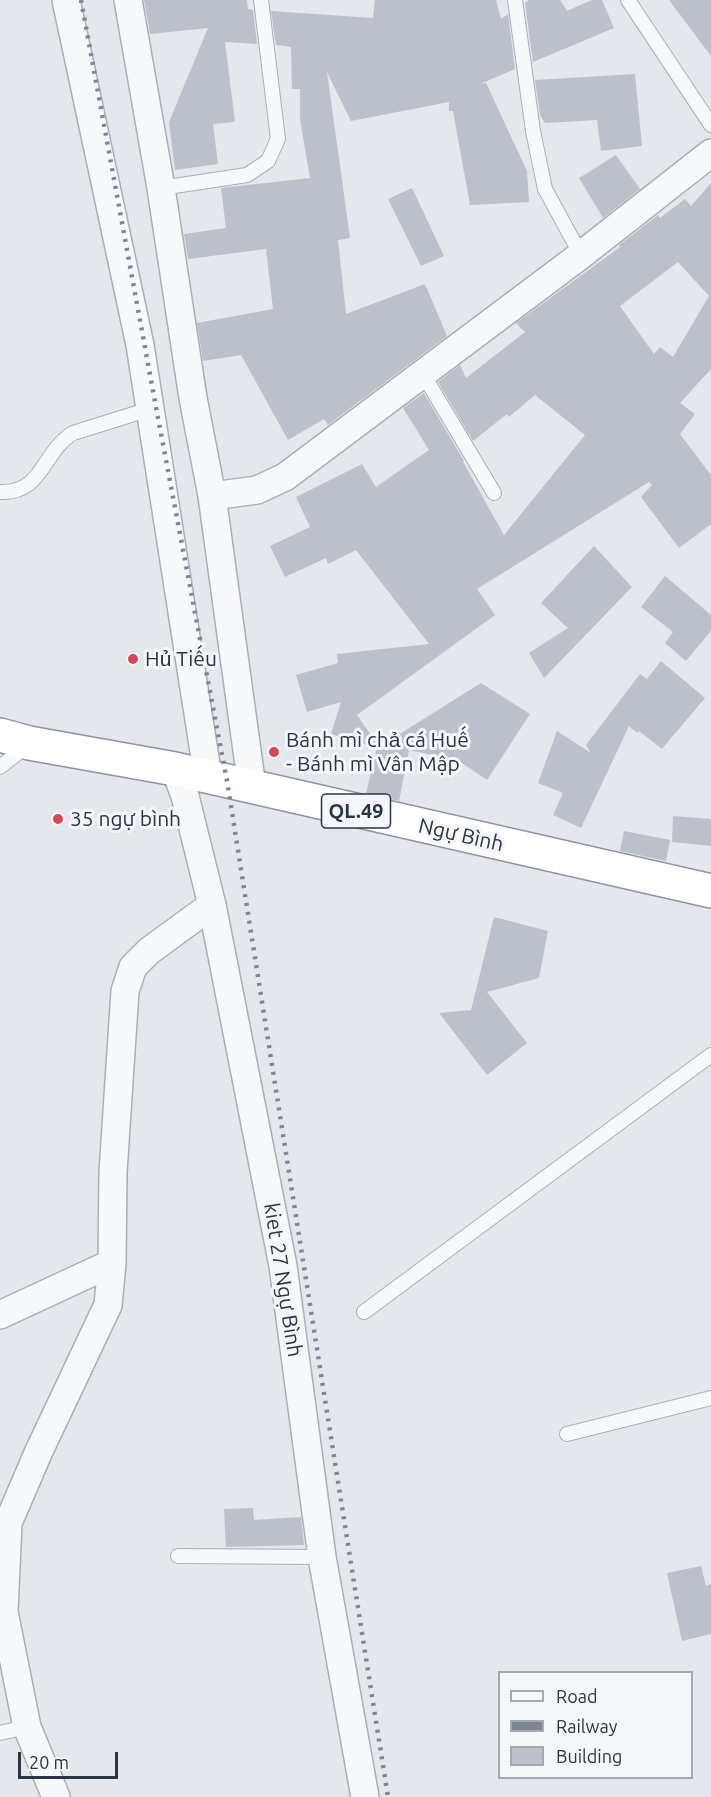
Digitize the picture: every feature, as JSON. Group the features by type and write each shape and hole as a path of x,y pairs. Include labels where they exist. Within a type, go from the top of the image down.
{"highway":[{"name":"Ngự Bình","path":"15,739 175,769 711,891"}],"street":[{"path":"66,0 140,345 208,777"},
{"path":"128,0 161,188 193,398 212,496 252,787"},
{"path":"212,496 257,490 285,477 581,255 711,153"},
{"name":"kiet 27 Ngự Bình","path":"175,769 185,796 212,905 283,1266 322,1557 365,1797"},
{"path":"56,1797 27,1726 4,1612 8,1523 39,1451 108,1305 112,1263 113,1172 125,991 133,967 149,951 212,905"},
{"path":"0,1316 112,1263"}],"lane":[{"path":"161,188 246,175 268,161 279,139 261,0"},
{"path":"515,0 533,131 545,189 581,255"},
{"path":"628,0 711,125"},
{"path":"423,374 495,493"},
{"path":"0,492 13,493 32,484 62,440 73,433 150,409"},
{"path":"0,767 15,739"},
{"path":"364,1312 711,1055"},
{"path":"567,1434 711,1398"},
{"path":"178,1556 322,1557"},
{"path":"0,1733 27,1726"}],"building":[{"path":"144,0 247,0 248,9 253,10 257,44 225,42 235,122 213,124 218,164 175,170 169,122 208,28 150,34"},
{"path":"375,0 496,0 501,19 508,14 515,69 480,84 486,83 527,171 529,202 470,205 453,111 449,111 449,102 351,121 327,72 350,238 338,240 346,314 425,284 447,336 328,425 324,419 288,440 241,355 203,361 197,323 273,309 266,249 188,259 184,234 226,228 221,188 310,178 300,119 300,89 292,89 291,47 276,45 271,11 373,18"},
{"path":"529,0 560,0 567,11 592,0 602,0 614,28 533,62 525,3"},
{"path":"669,0 711,0 711,56"},
{"path":"635,74 642,146 601,151 597,120 545,123 540,115 535,80"},
{"path":"616,155 640,189 603,218 579,178"},
{"path":"711,183 711,369 680,403 695,414 680,434 711,475 711,524 679,548 641,497 652,485 649,482 477,589 495,615 357,715 379,747 481,683 530,714 487,780 459,761 409,750 399,801 366,793 377,748 331,734 341,702 307,712 296,675 338,663 337,654 429,644 356,550 328,564 326,558 285,577 270,546 310,527 296,497 362,464 376,487 429,450 403,408 424,393 504,535 585,435 535,395 509,417 507,414 473,441 438,382 460,365 466,378 525,332 516,323 620,247 619,245 658,215 660,218 685,199 691,206","holes":["678,262 709,296 673,357 660,347 654,354 620,306"]},
{"path":"412,188 444,256 421,266 388,199"},
{"path":"594,546 632,587 544,678 529,653 568,628 541,603"},
{"path":"665,576 711,615 711,631 686,661 665,643 673,632 641,607"},
{"path":"661,661 705,698 662,749 629,726 581,828 553,815 563,793 538,783 557,731 591,753 586,745 640,674 647,679"},
{"path":"673,816 711,819 711,846 672,842"},
{"path":"624,831 670,840 666,861 620,851"},
{"path":"494,917 548,931 539,978 487,992 527,1043 487,1075 439,1013 471,1010"},
{"path":"253,1508 254,1520 301,1517 304,1545 226,1547 224,1509"},
{"path":"701,1566 706,1586 711,1584 711,1634 682,1641 667,1573"}],"railway":[{"path":"81,0 227,781 388,1797"}],"place":[{"name":"Hủ Tiếu","path":"133,659"},
{"name":"Bánh mì chả cá Huế - Bánh mì Vân Mập","path":"274,752"},
{"name":"35 ngự bình","path":"58,819"}]}
